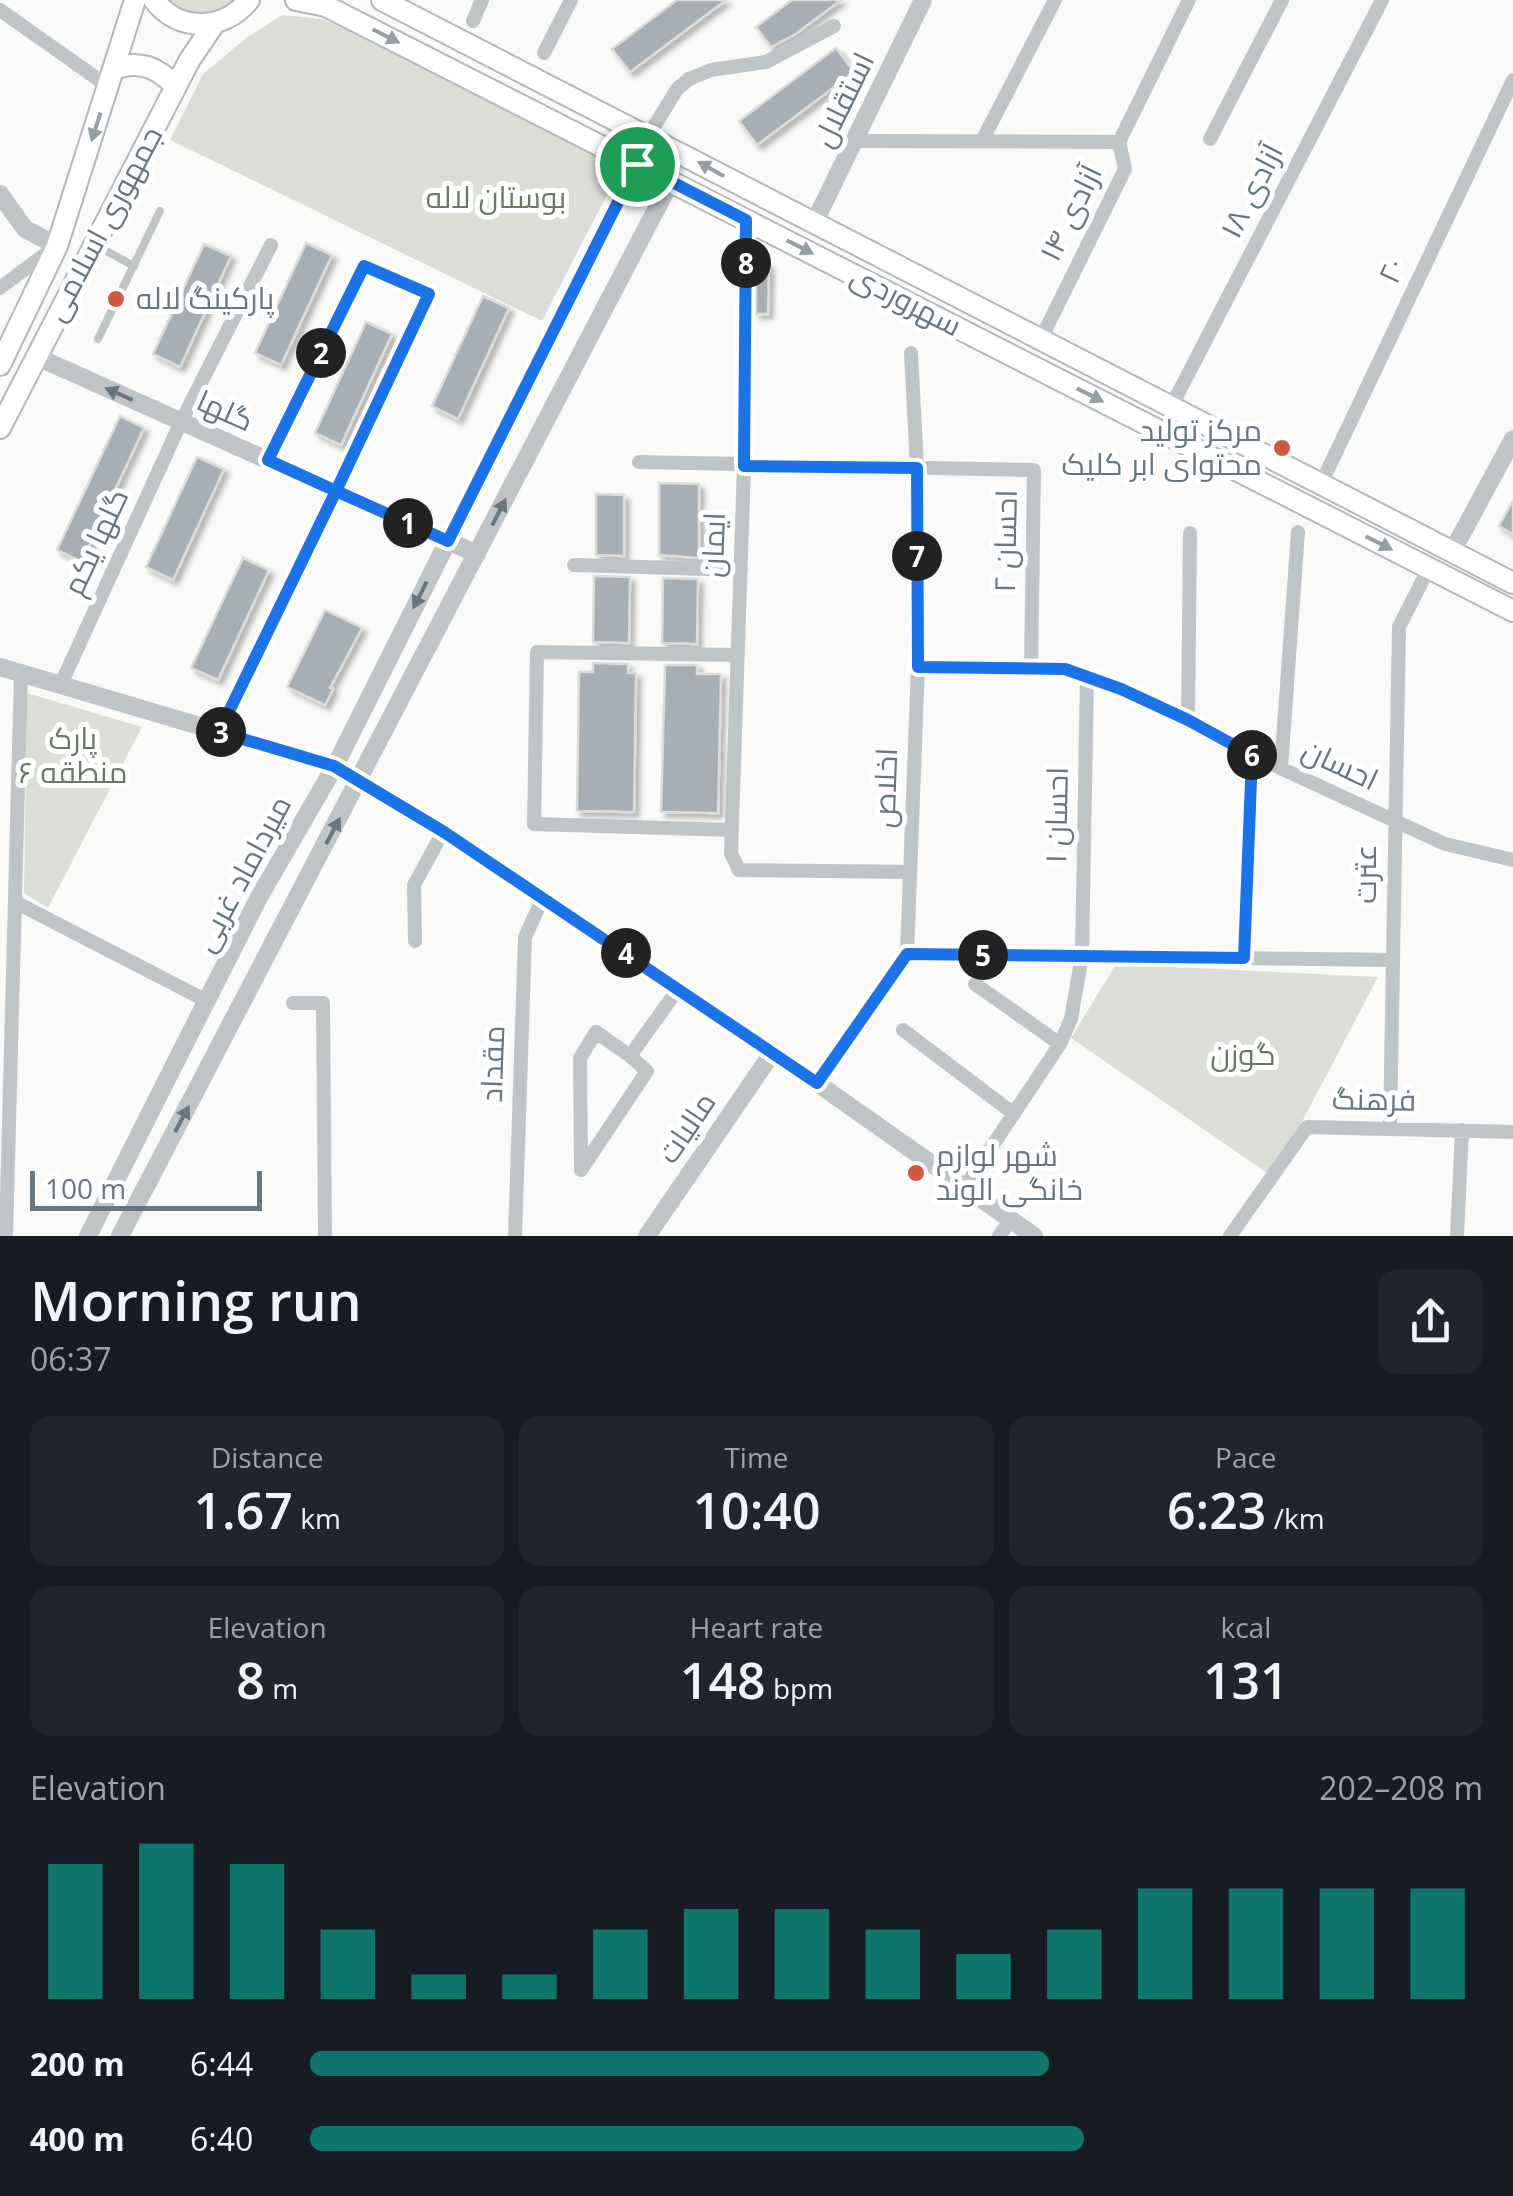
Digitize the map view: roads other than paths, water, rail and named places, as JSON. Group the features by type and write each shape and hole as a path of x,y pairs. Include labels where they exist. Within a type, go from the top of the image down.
{"main road":[{"name":"جمهوری اسلامی","path":"0,365 57,246 135,0"},
{"path":"154,0 176,19 194,25 214,24 233,16 248,2 270,0"},
{"name":"سهروردی","path":"296,0 326,6 1513,611"},
{"name":"سهروردی","path":"382,0 1513,583"},
{"name":"جمهوری اسلامی","path":"0,428 176,86 214,24"},
{"path":"470,79 484,53"},
{"path":"111,78 141,64 161,72 176,86"}],"street":[{"path":"472,21 482,0"},
{"path":"544,53 572,0"},
{"name":"استقلال","path":"814,225 923,0"},
{"path":"982,141 1055,0"},
{"name":"آزادی ۱۴","path":"1040,340 1125,169 1119,142 1189,0"},
{"path":"1210,139 1282,0"},
{"name":"آزادی ۱۸","path":"1171,408 1382,0"},
{"path":"0,10 111,78"},
{"path":"649,135 677,90 689,79 710,70 766,62 834,26"},
{"name":"۲۰","path":"1321,484 1513,80"},
{"path":"854,141 1119,142"},
{"name":"میرداماد غربی","path":"88,1236 258,899 334,766 637,164"},
{"name":"میرداماد غربی","path":"120,1236 671,181"},
{"path":"0,194 26,229 57,246 0,288"},
{"name":"ایمان","path":"746,220 744,466 732,854 739,870 910,872"},
{"name":"گلها یکم","path":"61,684 181,422 270,245"},
{"path":"219,732 429,294 364,266 268,460"},
{"name":"اخلاص","path":"907,954 918,667 912,353"},
{"name":"گلها","path":"35,356 477,554"},
{"path":"1452,552 1513,439"},
{"path":"638,462 917,468"},
{"name":"احسان ۲","path":"917,468 1034,470 1031,670"},
{"path":"1281,768 1298,532"},
{"path":"1188,720 1190,533"},
{"path":"574,565 741,570"},
{"name":"عترت","path":"1390,1128 1399,627 1430,568"},
{"path":"732,830 534,824 537,652 738,654"},
{"path":"0,667 334,766 444,832 678,988 1034,1236"},
{"name":"احسان","path":"918,667 1065,669 1087,676 1188,720 1252,755 1445,844 1513,860"},
{"path":"6,1236 21,673"},
{"name":"احسان ۱","path":"965,1188 1060,1044 1070,1019 1082,956 1087,676"},
{"path":"1244,958 1252,755"},
{"path":"415,941 414,884 444,832"},
{"name":"مقداد","path":"516,1236 525,936 543,898"},
{"path":"15,902 207,1001"},
{"path":"817,1083 907,954 1392,960"},
{"path":"975,984 1060,1044"},
{"path":"630,1056 678,988"},
{"path":"293,1002 323,1002 325,1236"},
{"path":"903,1030 1014,1114"},
{"path":"596,1032 630,1056 647,1070 581,1170 580,1058 596,1032"},
{"name":"مالیات","path":"647,1236 773,1052"},
{"name":"فرهنگ","path":"1230,1236 1307,1126 1513,1132"},
{"path":"1457,1236 1462,1130"},
{"path":"999,1236 1011,1220"}],"lane":[{"path":"98,340 160,211"},
{"path":"94,244 134,266"}],"place":[{"name":"پارکینگ لاله","path":"116,299"},
{"name":"مرکز تولید محتوای ابر کلیک","path":"1282,448"},
{"name":"شهر لوازم خانگی الوند","path":"916,1173"}],"park label":[{"name":"بوستان لاله","path":"496,198"},
{"name":"پارک منطقه ۶","path":"73,756"},
{"name":"گوزن","path":"1243,1055"}]}
